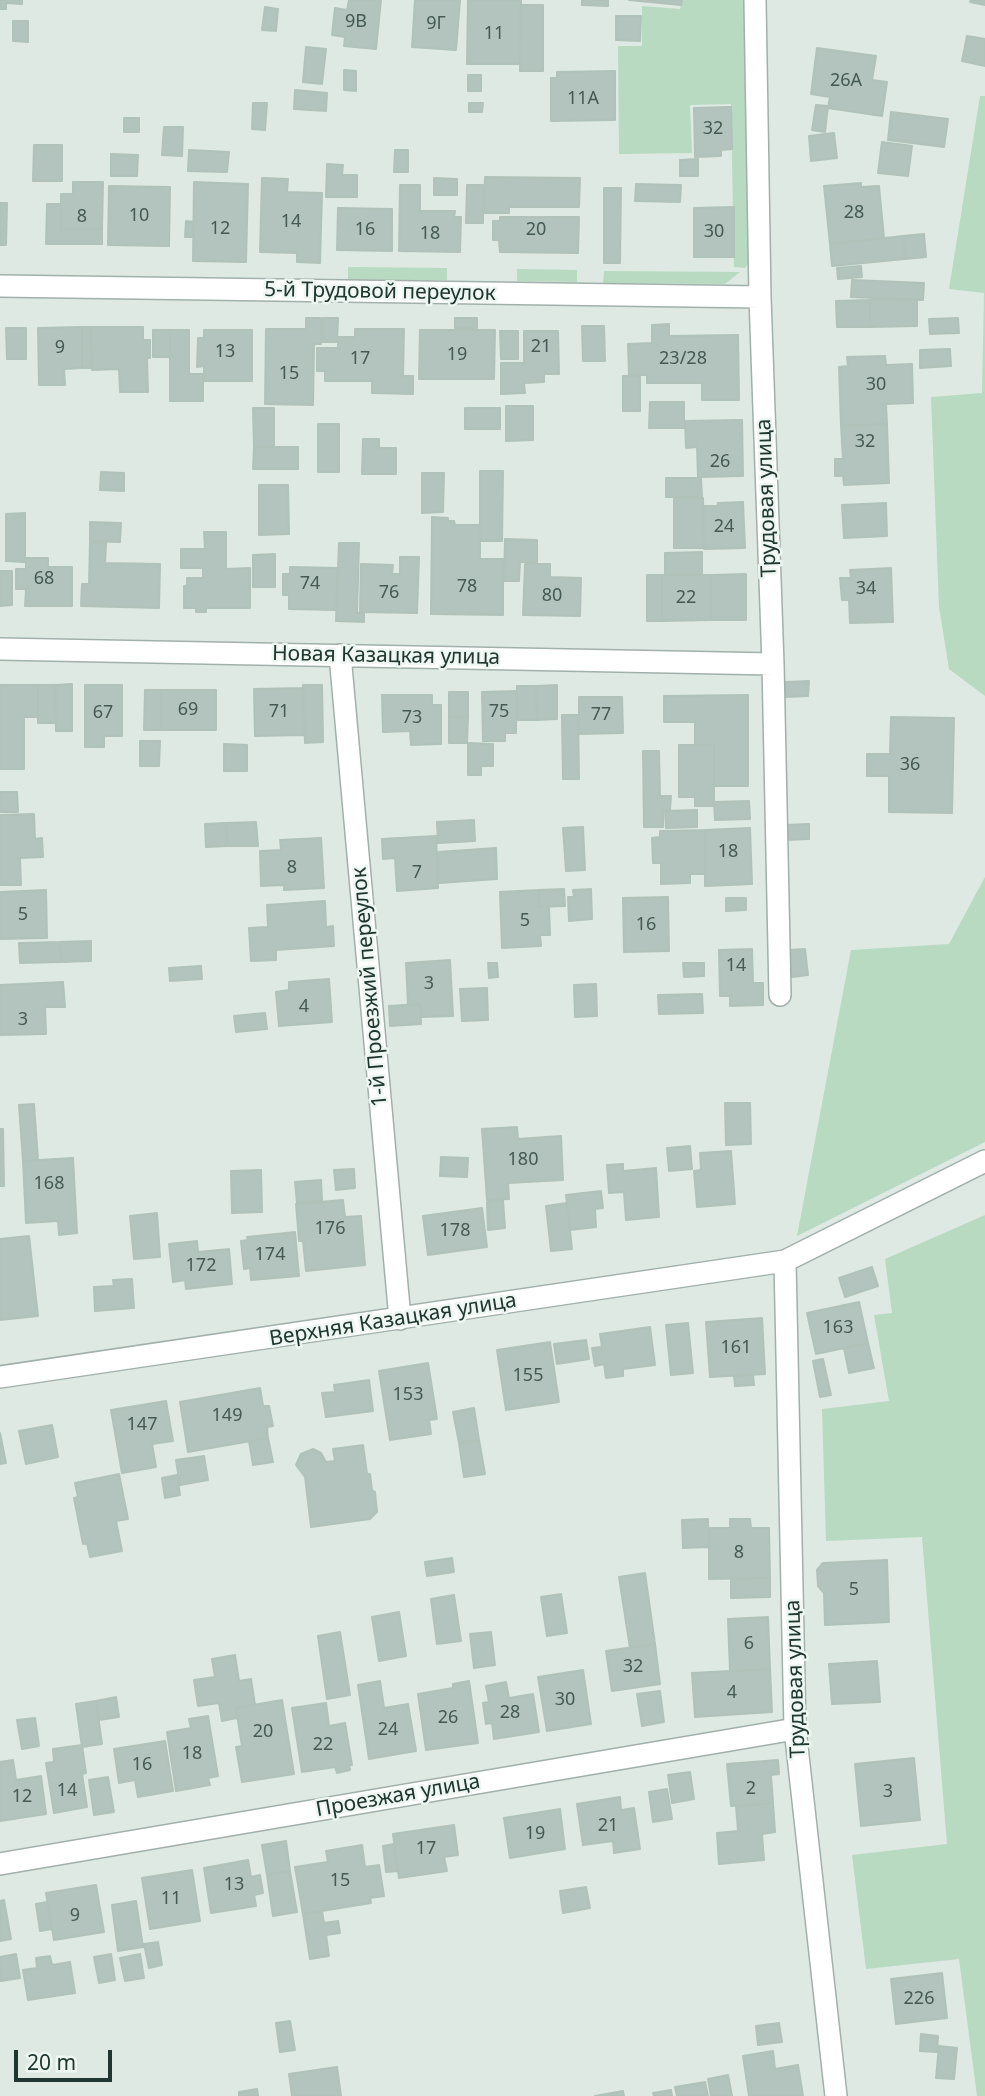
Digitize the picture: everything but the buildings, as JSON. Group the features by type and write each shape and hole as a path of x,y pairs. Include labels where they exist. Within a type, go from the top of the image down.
{"street":[{"name":"Трудовая улица","path":"755,0 760,297 773,664 780,995"},
{"name":"5-й Трудовой переулок","path":"0,286 760,297"},
{"name":"Новая Казацкая улица","path":"0,649 773,664"},
{"name":"1-й Проезжий переулок","path":"340,655 400,1319"},
{"name":"Верхняя Казацкая улица","path":"0,1377 785,1261 985,1161"},
{"name":"Трудовая улица","path":"785,1261 795,1728 836,2096"},
{"name":"Проезжая улица","path":"0,1864 795,1728"}],"green space":[{"path":"682,0 746,0 749,262 745,268 734,267 731,104 690,105 692,153 619,154 618,46 642,46 642,6 680,9"},
{"path":"980,96 985,96 985,696 949,669 939,607 931,397 982,393 984,293 949,289"},
{"path":"348,267 447,268 447,280 348,280"},
{"path":"517,269 577,270 577,282 517,281"},
{"path":"604,271 740,272 725,284 603,283"},
{"path":"985,877 985,1142 797,1236 851,950 949,944"},
{"path":"985,1215 985,2096 977,2096 959,1959 866,1969 852,1855 947,1844 922,1537 826,1541 822,1409 889,1401 874,1315 892,1313 885,1259"}]}
